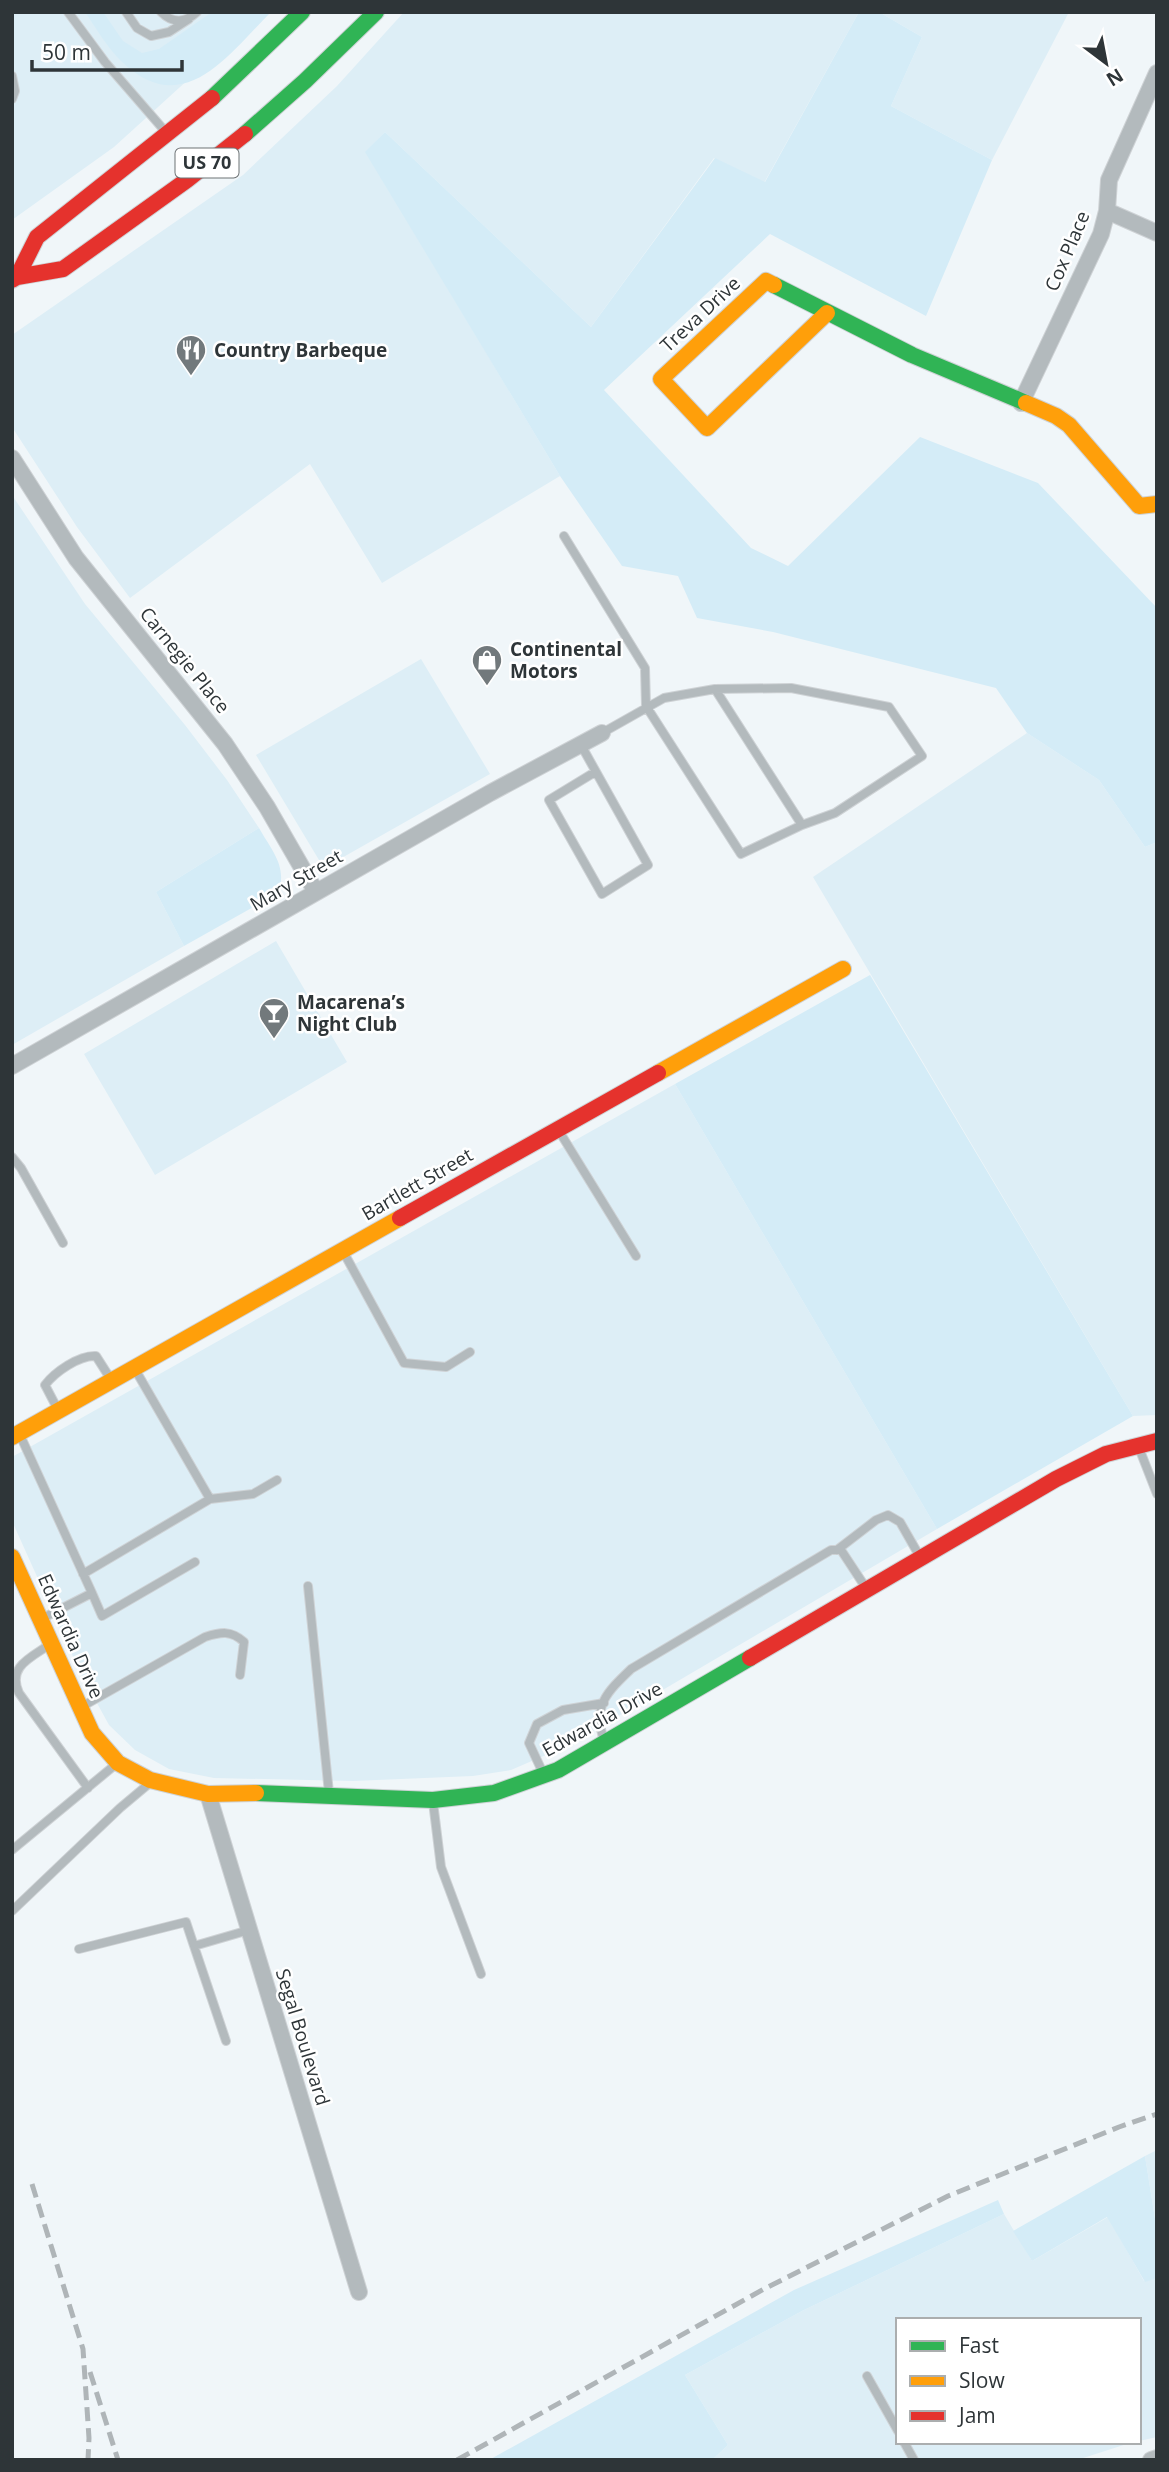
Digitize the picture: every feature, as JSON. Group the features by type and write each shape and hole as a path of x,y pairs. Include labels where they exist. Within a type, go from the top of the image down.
{"main road":[{"name":"US 70","path":"14,278 37,237 168,135 273,42 302,12"},
{"name":"US 70","path":"14,278 63,270 187,180 241,137 376,12"},
{"name":"Treva Drive","path":"828,313 707,428 661,379 766,281 912,355 1056,416 1069,425 1139,506 1157,504"},
{"name":"Bartlett Street","path":"15,1435 843,969"},
{"name":"Edwardia Drive","path":"12,1557 92,1733 118,1763 154,1781 208,1794 433,1800 494,1793 558,1770 1056,1479 1106,1454 1157,1441"}],"street":[{"name":"Cox Place","path":"1021,403 1101,234 1107,211 1109,180 1157,73"},
{"path":"1107,211 1157,233"},
{"name":"Carnegie Place","path":"12,458 76,558 225,744 267,807 316,892"},
{"name":"Mary Street","path":"12,1066 316,892 603,733"},
{"name":"Segal Boulevard","path":"208,1794 359,2292"},
{"path":"1151,2460 1157,2458"}],"lane":[{"path":"68,12 105,62 168,135"},
{"path":"126,12 137,28 151,36 169,32 197,12"},
{"path":"162,12 168,19 175,21 189,19"},
{"path":"12,76 15,90 12,99"},
{"path":"564,536 645,668 646,706 741,854 802,825 835,813 922,756 889,706 791,688 715,689 664,698 646,706 603,733"},
{"path":"715,689 802,825"},
{"path":"581,745 648,865 601,894 549,800 595,772"},
{"path":"558,1128 636,1256"},
{"path":"12,1157 63,1243"},
{"path":"342,1250 404,1363 446,1367 470,1352"},
{"path":"58,1411 45,1385 51,1377 67,1367 90,1356 96,1356 111,1381"},
{"path":"134,1368 210,1499"},
{"path":"15,1435 102,1616 195,1562"},
{"path":"1138,1445 1157,1494"},
{"path":"83,1574 210,1499 253,1494 277,1479"},
{"path":"838,1550 876,1520 888,1515 900,1522 920,1558"},
{"path":"605,1743 597,1721 608,1690 642,1662 831,1550 841,1550 867,1590"},
{"path":"308,1586 329,1796"},
{"path":"40,1619 92,1593"},
{"path":"80,1707 205,1637 222,1632 236,1635 244,1642 240,1675"},
{"path":"51,1643 24,1662 15,1673 15,1684 88,1788"},
{"path":"544,1775 529,1743 537,1724 563,1710 604,1703"},
{"path":"12,1850 118,1763"},
{"path":"12,1911 120,1808 154,1781"},
{"path":"433,1800 441,1867 481,1974"},
{"path":"79,1950 186,1922 226,2041"},
{"path":"194,1946 249,1930"},
{"path":"867,2376 896,2427"},
{"path":"905,2444 914,2460"}],"shaded area":[{"path":"12,12 258,12 114,147 12,220"},
{"path":"85,12 103,12 123,41 142,53 159,49 212,12 271,12 238,47 203,76 184,84 164,85 143,78 120,60"},
{"path":"404,12 859,12 764,183 714,158 591,327 385,132 366,152 560,476 382,583 310,464 130,598 77,527 12,427 12,335 243,175 337,86"},
{"path":"859,12 879,12 922,37 891,106 992,160 926,316 770,234 604,390 751,548 788,566 920,437 1038,483 1157,608 1157,842 1145,847 1099,780 1027,733 996,688 773,632 697,618 678,576 622,566 560,476 365,152 385,132 591,327 715,158 765,182"},
{"path":"879,12 1069,12 992,160 891,106 922,37"},
{"path":"12,495 85,604 185,725 259,828 156,892 184,946 12,1045"},
{"path":"421,659 490,774 331,864 319,860 256,755"},
{"path":"1027,733 1099,780 1145,847 1157,842 1157,1415 1133,1416 813,877"},
{"path":"259,828 280,867 281,884 278,893 184,946 156,892"},
{"path":"276,941 347,1062 155,1175 84,1054"},
{"path":"870,975 1133,1416 937,1529 675,1084"},
{"path":"675,1084 937,1529 569,1745 511,1770 473,1776 353,1781 214,1778 169,1769 135,1750 109,1725 80,1672 12,1521 12,1457"},
{"path":"1157,2150 1157,2231 1145,2156"},
{"path":"1145,2156 1157,2231 1157,2278 1145,2282 1107,2217 1032,2261 1013,2231"},
{"path":"998,2200 1004,2214 802,2311 685,2375 728,2445 712,2460 489,2460 794,2290"},
{"path":"1004,2214 1032,2261 1108,2217 1144,2281 1157,2278 1157,2437 1141,2441 1141,2318 896,2318 896,2444 1127,2444 1077,2460 712,2460 728,2445 685,2375 802,2311"}],"railway":[{"path":"457,2460 764,2289 948,2196 1157,2114"},
{"path":"32,2184 83,2349 88,2460"},
{"path":"90,2372 118,2460"}],"traffic: fast":[{"path":"212,98 302,12"},
{"path":"245,134 305,81 376,12"},
{"path":"774,285 912,355 1026,403"},
{"path":"256,1793 433,1800 494,1793 558,1770 750,1658"}],"traffic: slow":[{"path":"774,285 766,281 661,379 707,428 827,313"},
{"path":"1026,403 1069,425 1139,506 1157,504"},
{"path":"658,1073 843,969"},
{"path":"12,1437 400,1218"},
{"path":"12,1557 92,1733 118,1763 150,1780 208,1794 256,1793"}],"traffic: jam":[{"path":"17,277 37,237 212,98"},
{"path":"12,280 63,269 187,180 245,134"},
{"path":"400,1218 658,1073"},
{"path":"750,1658 1056,1479 1106,1454 1157,1441"}],"place":[{"name":"Country Barbeque","path":"191,377"},
{"name":"Continental Motors","path":"487,687"},
{"name":"Macarena’s Night Club","path":"274,1040"}]}
